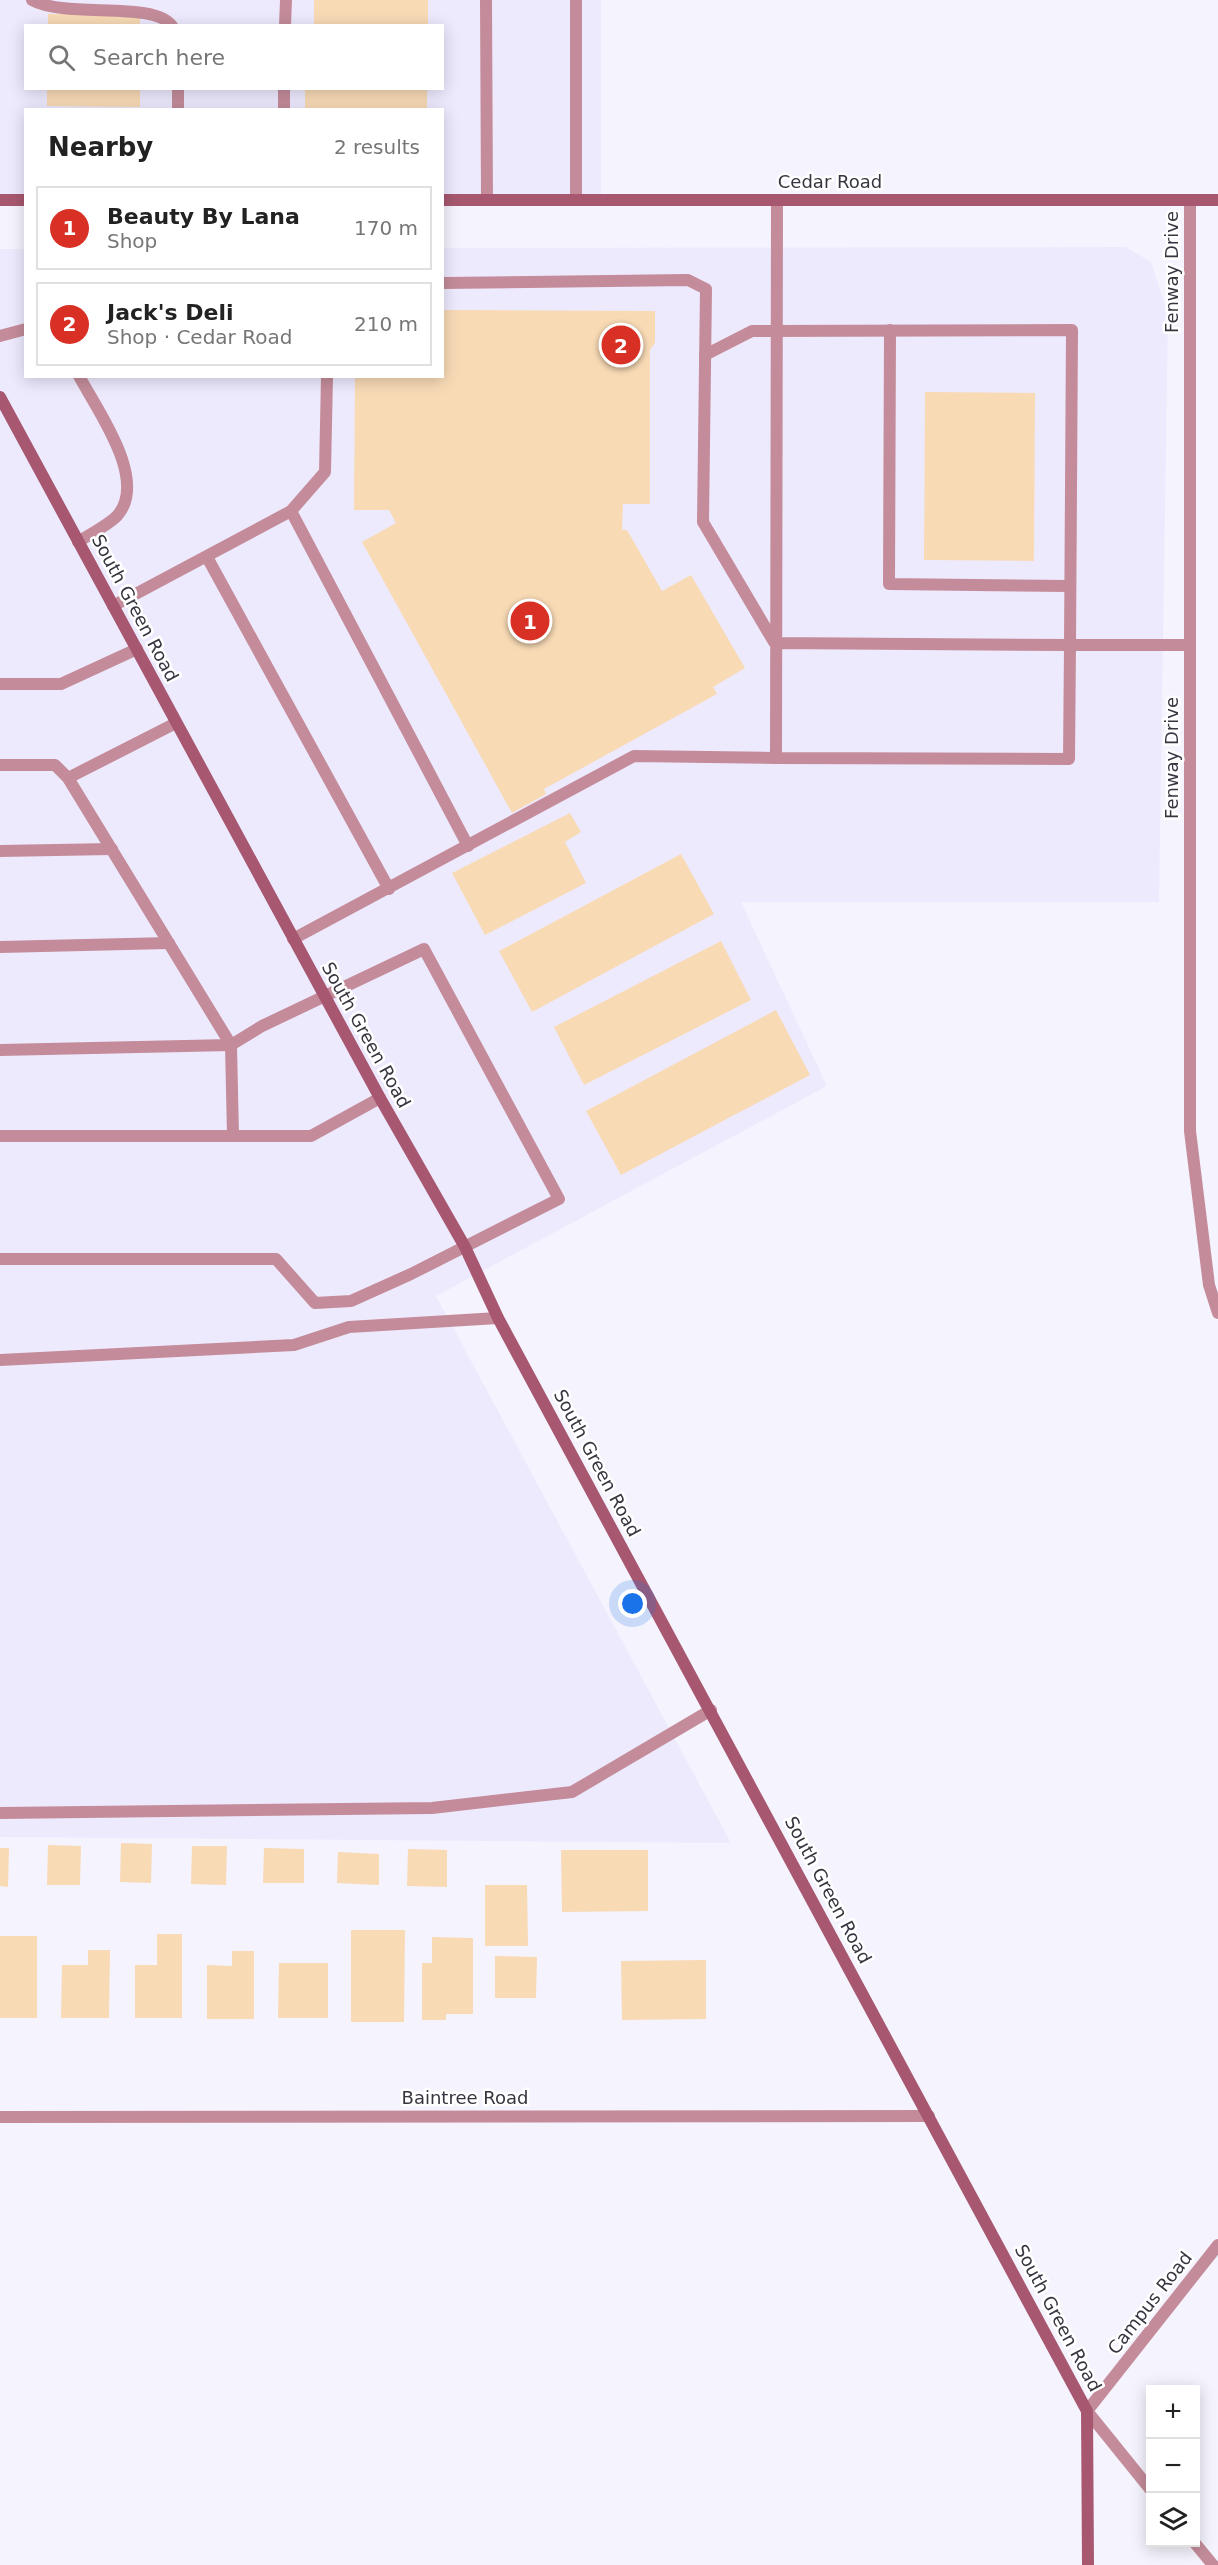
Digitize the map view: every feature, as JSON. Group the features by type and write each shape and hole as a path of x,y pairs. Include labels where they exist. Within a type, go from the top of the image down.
{"main road":[{"path":"0,200 24,200"},
{"name":"Cedar Road","path":"444,200 1218,200"},
{"name":"South Green Road","path":"1,403 380,1098 465,1247 498,1318 1087,2411 1088,2565"}],"street":[{"path":"32,0 64,7 150,9 159,13 170,24"},
{"path":"285,24 286,0"},
{"path":"486,0 488,200"},
{"path":"576,0 576,200"},
{"path":"178,90 178,108"},
{"path":"284,90 284,108"},
{"path":"776,758 777,200"},
{"name":"Fenway Drive","path":"1190,200 1190,1131 1209,1285 1218,1314"},
{"path":"444,283 688,280 706,289 703,522 775,643"},
{"path":"0,336 24,330"},
{"path":"891,330 889,584 1070,586"},
{"path":"293,939 634,756 1069,759 1072,330 752,331 705,355"},
{"path":"78,542 117,516 128,486 128,475 118,449 80,378"},
{"path":"113,606 291,511 325,472 327,378"},
{"path":"291,511 468,846"},
{"path":"207,557 388,889"},
{"path":"775,643 1190,645"},
{"path":"0,684 61,684 136,649"},
{"path":"69,777 176,723"},
{"path":"0,765 55,765 69,777 231,1045 233,1136"},
{"path":"0,851 112,849"},
{"path":"0,947 169,944"},
{"path":"0,1050 231,1045 324,996 424,949 558,1199 465,1247 351,1301 315,1303 276,1259 0,1259"},
{"path":"0,1136 311,1136 380,1098"},
{"path":"0,1360 294,1345 349,1327 498,1318"},
{"path":"0,1812 432,1808 572,1792 711,1710"},
{"name":"Baintree Road","path":"0,2117 929,2116"},
{"name":"Campus Road","path":"1087,2411 1218,2245"},
{"path":"1087,2411 1146,2483"},
{"path":"1198,2547 1213,2565"}],"shaded area":[{"path":"0,0 601,0 601,200 444,200 444,108 24,108 24,200 0,200"},
{"path":"1126,247 1151,262 1168,315 1159,902 741,902 827,1086 436,1296 731,1843 0,1837 0,249 24,249 24,378 444,378 444,248"}],"building":[{"path":"314,0 428,0 428,24 314,24"},
{"path":"48,14 140,14 140,24 48,24"},
{"path":"47,90 140,90 140,107 47,106"},
{"path":"305,90 427,90 427,108 305,108"},
{"path":"444,310 655,311 655,343 650,350 650,504 623,504 622,530 627,530 662,591 691,575 745,668 713,687 717,694 544,789 546,794 512,813 362,542 396,523 389,510 354,510 355,378 444,378"},
{"path":"925,392 1035,393 1034,561 924,560"},
{"path":"570,813 581,832 565,842 586,883 485,935 452,873"},
{"path":"681,854 714,914 532,1012 499,951"},
{"path":"721,941 751,1000 584,1085 554,1027"},
{"path":"776,1010 810,1075 621,1175 586,1111"},
{"path":"121,1843 152,1844 151,1883 120,1882"},
{"path":"48,1845 81,1846 80,1885 47,1885"},
{"path":"192,1846 227,1846 226,1885 191,1884"},
{"path":"0,1848 9,1848 8,1887 0,1886"},
{"path":"264,1848 304,1849 304,1883 263,1883"},
{"path":"408,1849 447,1850 447,1887 407,1886"},
{"path":"561,1850 648,1850 648,1911 562,1912"},
{"path":"338,1852 379,1854 379,1885 337,1883"},
{"path":"485,1885 527,1885 528,1946 485,1946"},
{"path":"351,1930 405,1930 404,2022 351,2022"},
{"path":"157,1934 182,1934 182,2018 135,2018 135,1965 157,1965"},
{"path":"0,1936 37,1936 37,2018 0,2018"},
{"path":"432,1937 473,1938 473,2014 446,2014 446,2020 422,2020 422,1963 432,1963"},
{"path":"88,1950 110,1950 109,2018 61,2018 62,1965 88,1965"},
{"path":"232,1951 254,1951 254,2019 207,2019 207,1965 232,1966"},
{"path":"495,1956 537,1957 536,1998 495,1998"},
{"path":"706,1960 706,2019 622,2020 621,1961"},
{"path":"279,1963 328,1963 328,2018 278,2018"}],"place":[{"name":"Jack's Deli","path":"621,345"},
{"name":"Beauty By Lana","path":"530,621"}]}
